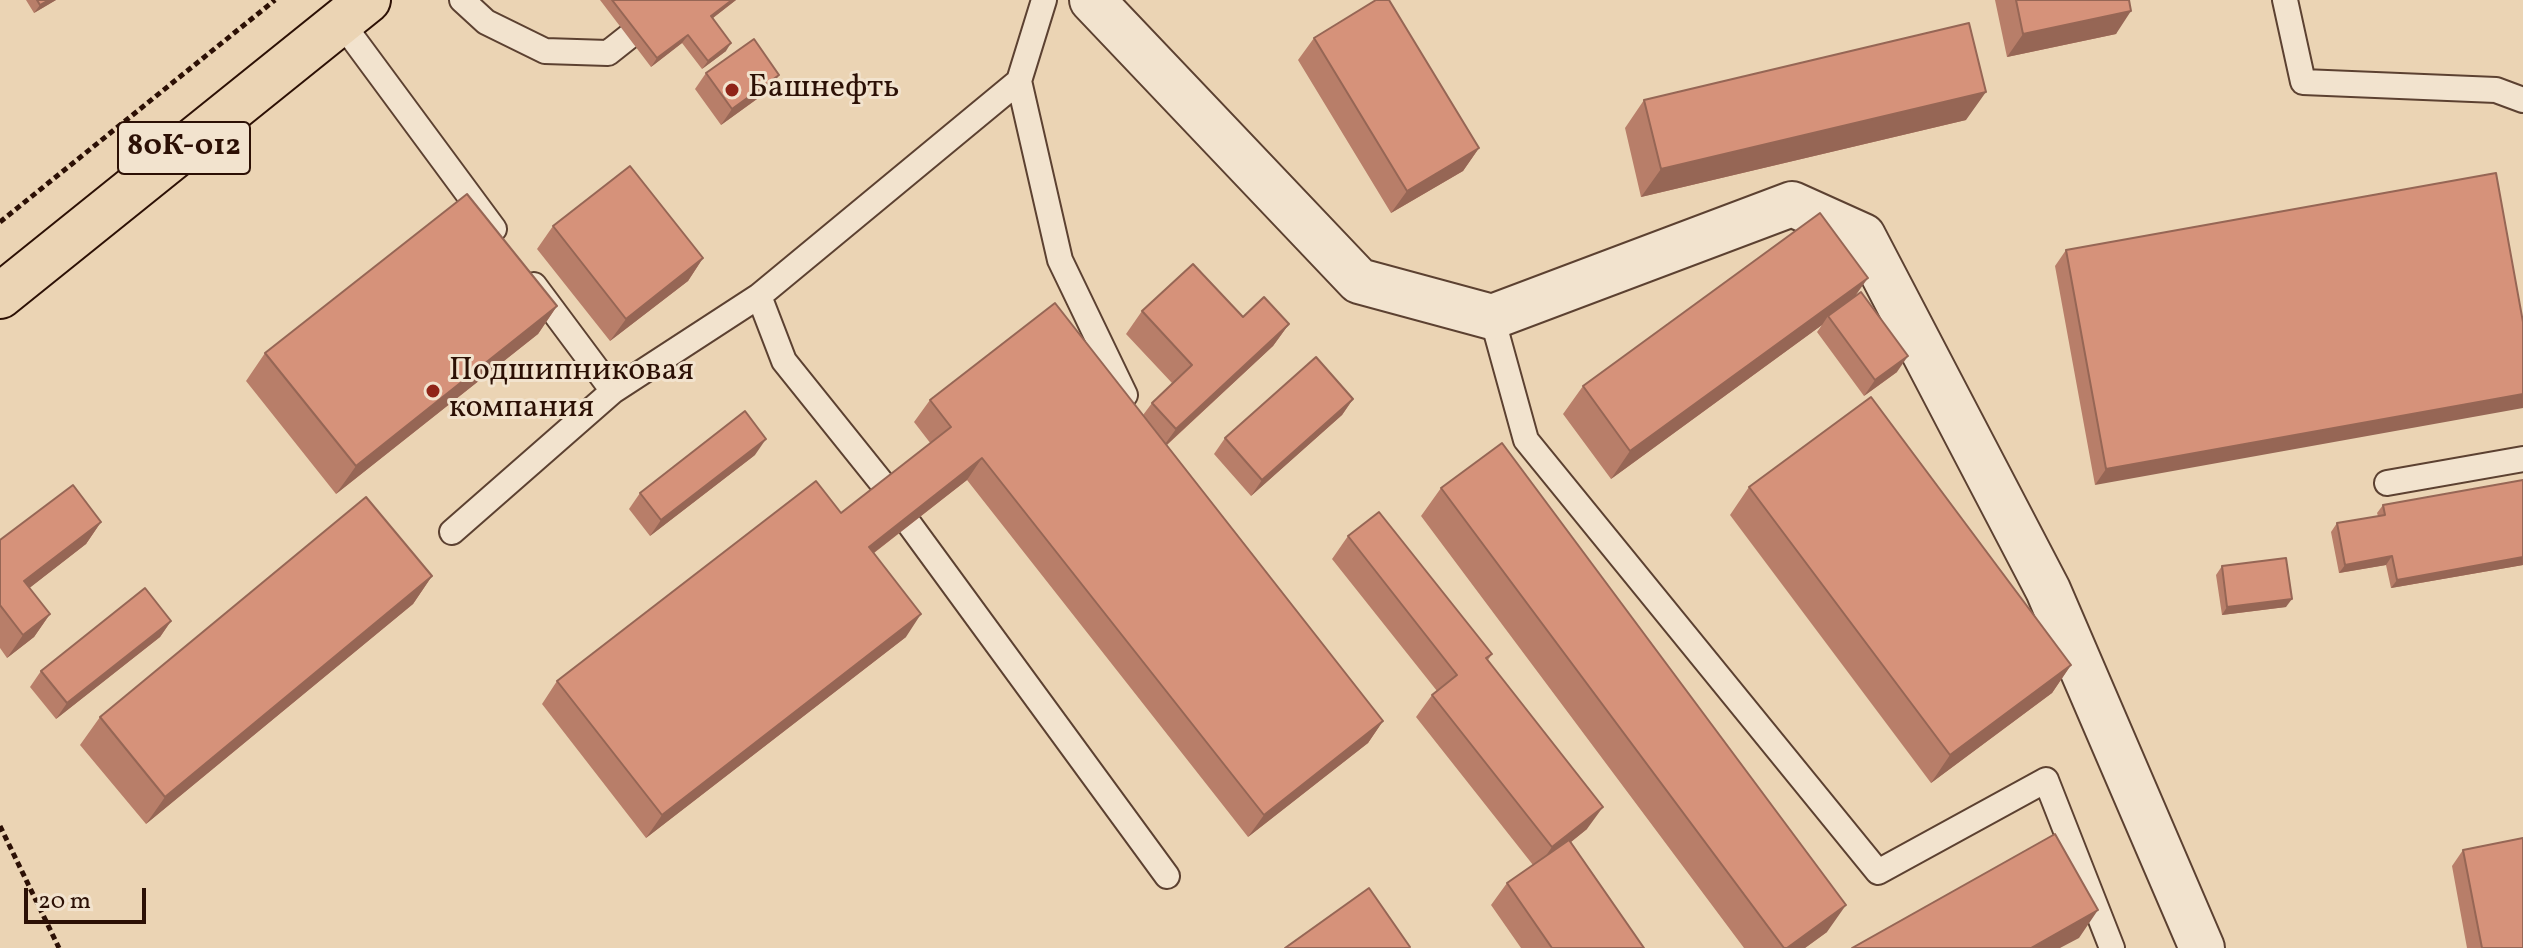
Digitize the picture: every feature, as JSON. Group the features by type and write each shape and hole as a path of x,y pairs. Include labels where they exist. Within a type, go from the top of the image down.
{"main road":[{"name":"80К-012","path":"0,296 355,11"}],"street":[{"path":"1092,0 1359,281 1492,317 1792,204 1863,236 2048,590 2202,948"}],"lane":[{"path":"462,0 486,22 545,51 608,53 675,0"},
{"path":"1044,0 1019,81 1060,260 1125,395"},
{"path":"2285,0 2303,82 2496,90 2523,100"},
{"path":"355,11 514,257 613,391"},
{"path":"452,532 613,391 759,296 1019,81"},
{"path":"759,296 784,361 886,488"},
{"path":"1492,317 1526,440 1878,872 2046,780 2112,948"},
{"path":"2387,483 2523,459"},
{"path":"910,525 1167,876"}],"path":[{"path":"0,222 275,0"},
{"path":"0,826 59,948"}],"building":[{"path":"612,0 732,0 711,16 731,43 708,61 688,35 657,58"},
{"path":"1376,0 1389,0 1479,148 1407,191 1314,38"},
{"path":"2016,0 2129,0 2131,11 2023,34"},
{"path":"1969,23 1986,92 1661,169 1644,100"},
{"path":"754,39 779,75 732,109 706,73"},
{"path":"630,166 703,258 626,319 553,226"},
{"path":"2496,173 2523,322 2523,394 2106,469 2066,250"},
{"path":"467,194 557,306 356,466 265,353"},
{"path":"1820,213 1868,278 1630,451 1583,386"},
{"path":"1193,264 1243,317 1264,297 1289,324 1176,429 1152,403 1192,365 1142,311"},
{"path":"1861,292 1908,356 1875,380 1828,316"},
{"path":"1055,303 1383,721 1264,815 982,458 869,547 921,614 662,815 557,681 816,481 841,513 951,427 930,400"},
{"path":"1316,357 1353,399 1262,480 1225,438"},
{"path":"1871,397 2071,665 1950,755 1749,487"},
{"path":"745,411 766,439 661,520 640,493"},
{"path":"1502,443 1846,905 1787,948 1441,488"},
{"path":"2523,480 2523,557 2397,580 2392,556 2345,565 2337,523 2385,515 2383,505"},
{"path":"73,485 101,522 24,581 50,614 23,635 0,605 0,540"},
{"path":"366,497 432,576 165,797 100,717"},
{"path":"1379,512 1492,654 1486,658 1603,807 1552,847 1432,695 1457,675 1348,536"},
{"path":"2286,558 2292,599 2227,607 2222,566"},
{"path":"145,588 171,621 67,703 41,671"},
{"path":"2055,834 2098,910 2031,948 1852,948"},
{"path":"2523,838 2523,948 2482,948 2463,850"},
{"path":"1569,840 1644,948 1552,948 1507,883"},
{"path":"1369,888 1409,948 1285,948"}],"place":[{"name":"Башнефть","path":"732,90"},
{"name":"Подшипниковая компания","path":"433,391"}]}
